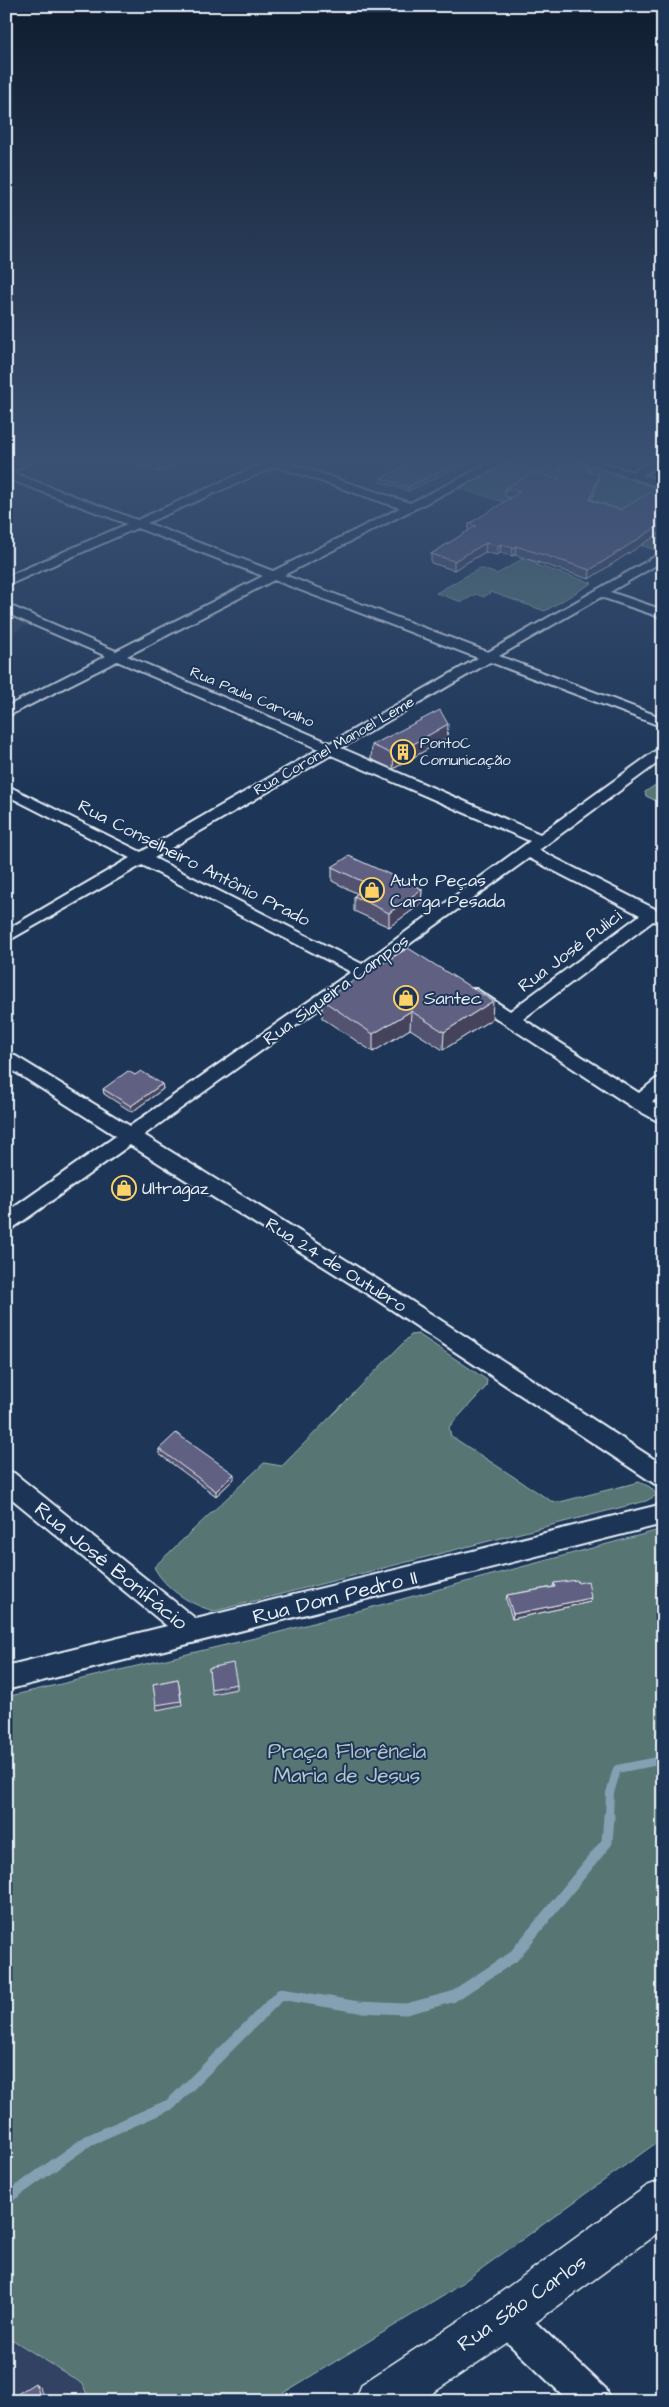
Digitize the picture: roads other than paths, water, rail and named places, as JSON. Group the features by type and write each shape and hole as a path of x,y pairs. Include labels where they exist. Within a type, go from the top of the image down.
{"main road":[{"name":"Rua São Carlos","path":"379,2401 505,2317 663,2202"}],"street":[{"path":"6,582 34,569"},
{"path":"259,569 663,723"},
{"path":"6,714 285,569"},
{"name":"Rua Coronel Manoel Leme","path":"6,937 598,592 641,569"},
{"path":"598,592 663,614"},
{"name":"Rua Paula Carvalho","path":"6,608 332,748 533,845 657,917"},
{"name":"Rua Siqueira Campos","path":"6,1223 363,972 533,845 663,752"},
{"name":"Rua Conselheiro Antônio Prado","path":"6,789 363,972"},
{"name":"Rua José Pulici","path":"511,1019 657,917"},
{"path":"396,947 413,957"},
{"path":"454,983 663,1118"},
{"name":"Rua 24 de Outubro","path":"6,1058 384,1294 663,1477"},
{"path":"639,1103 663,1083"},
{"name":"Rua José Bonifácio","path":"6,1480 194,1632"},
{"name":"Rua Dom Pedro II","path":"6,1678 663,1514"},
{"path":"505,2317 594,2401"}],"waterway":[{"path":"609,1817 610,1793 617,1769 663,1760"},
{"path":"6,2199 89,2140 171,2104 281,1994 359,2007 406,2009 452,1997 513,1957 607,1842 609,1816"}],"place":[{"name":"PontoC Comunicação","path":"403,752"},
{"name":"Auto Peças Carga Pesada","path":"372,890"},
{"name":"Santec","path":"406,998"},
{"name":"Ultragaz","path":"124,1188"}],"park label":[{"name":"Praça Florência Maria de Jesus","path":"347,1763"}]}
